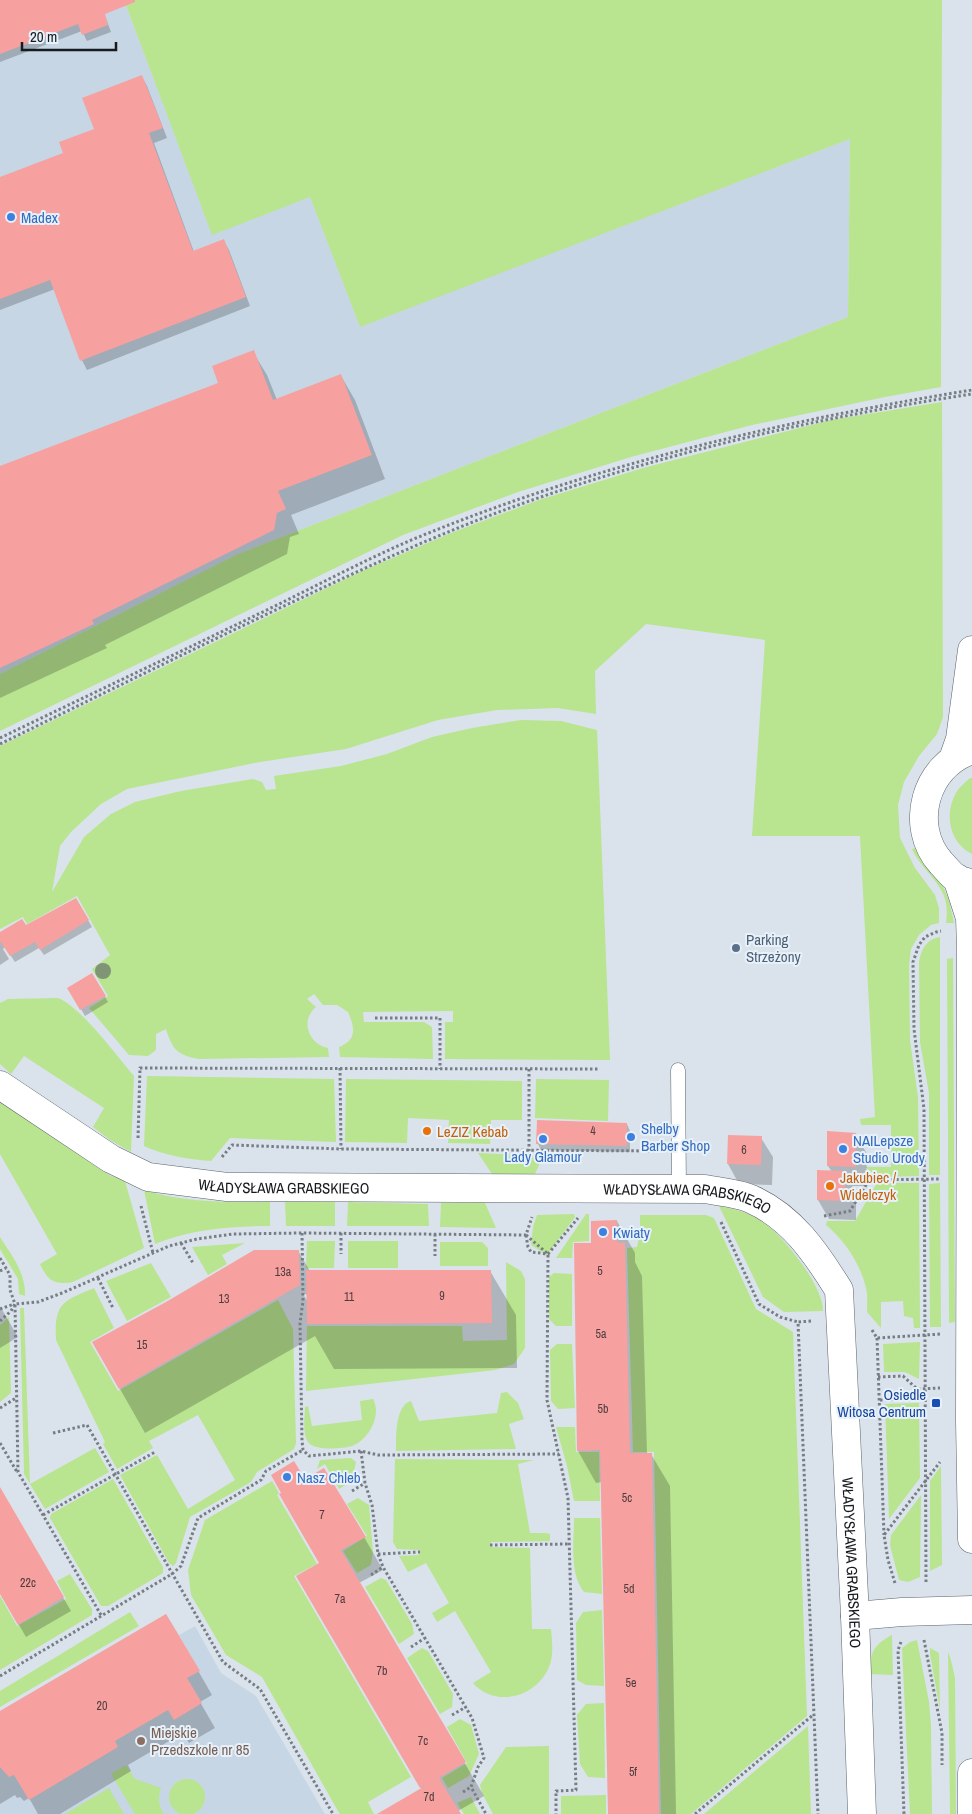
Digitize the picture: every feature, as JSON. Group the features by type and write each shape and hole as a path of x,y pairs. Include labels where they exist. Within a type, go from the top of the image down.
{"street":[{"path":"972,650 960,739 963,755 937,774 927,793 923,814 925,836 934,855 965,881 971,930 970,1421 972,1539"},
{"name":"WŁADYSŁAWA GRABSKIEGO","path":"0,1086 110,1159 148,1177 228,1187 705,1189 750,1198 786,1221 815,1252 839,1290 855,1616 862,1814"},
{"path":"855,1616 902,1612 972,1610"},
{"path":"972,1774 972,1814"}],"lane":[{"path":"678,1070 679,1189"}],"path":[{"path":"0,738 408,542 520,499 635,463 755,431 886,404 972,390"},
{"path":"0,744 199,646 380,561 522,504 648,464 770,433 899,405 972,394"},
{"path":"926,1585 924,1109 915,1037 914,962 919,945 925,937 944,931"},
{"path":"375,1018 440,1018 440,1069"},
{"path":"138,1142 140,1068 598,1069"},
{"path":"340,1068 341,1149"},
{"path":"529,1069 529,1151"},
{"path":"220,1160 232,1145 341,1149 648,1152 679,1150"},
{"path":"821,1217 850,1211 869,1180 944,1179"},
{"path":"535,1208 526,1235 528,1247 532,1252 548,1254"},
{"path":"717,1214 759,1304 780,1317 798,1322"},
{"path":"556,1814 556,1791 576,1790 568,1498 547,1400 548,1254 580,1216"},
{"path":"302,1233 303,1301 300,1323 303,1450 309,1456 361,1451 378,1455 559,1454"},
{"path":"341,1233 341,1254"},
{"path":"0,1309 15,1304 38,1302 98,1278 169,1246 197,1238 233,1234 526,1235 548,1254"},
{"path":"434,1234 435,1256"},
{"path":"182,1243 193,1263"},
{"path":"0,1258 10,1275 10,1290 15,1304 18,1472"},
{"path":"0,1271 6,1268"},
{"path":"98,1278 113,1308"},
{"path":"0,1321 11,1311 15,1304"},
{"path":"877,1338 884,1535 888,1560 896,1585"},
{"path":"878,1377 903,1376 917,1389 941,1388"},
{"path":"879,1400 907,1399 917,1389"},
{"path":"0,1408 16,1398"},
{"path":"53,1433 87,1425 224,1662 260,1688 333,1814"},
{"path":"0,1443 101,1615"},
{"path":"0,1676 172,1574 181,1566 198,1518 260,1480 266,1471 303,1450"},
{"path":"361,1451 365,1482 372,1505 378,1554 383,1567 472,1718 484,1758 471,1787 463,1792"},
{"path":"43,1515 155,1452"},
{"path":"884,1535 943,1457"},
{"path":"352,1491 365,1482"},
{"path":"490,1545 569,1544"},
{"path":"378,1554 420,1552"},
{"path":"371,1575 383,1567"},
{"path":"923,1634 942,1733"},
{"path":"903,1637 898,1650 904,1814"},
{"path":"411,1646 425,1638"},
{"path":"452,1715 466,1707"},
{"path":"696,1814 814,1714"},
{"path":"471,1787 486,1814"}],"shaded area":[{"path":"0,0 124,0 212,234 310,197 360,326 850,139 848,317 238,554 0,674"},
{"name":"Miejskie Przedszkole nr 85","path":"166,1614 179,1635 195,1626 221,1673 256,1696 325,1814 0,1814 0,1711"}],"green space":[{"path":"124,0 942,0 941,387 752,425 631,457 518,492 403,535 0,731 0,674 238,554 848,317 850,139 360,327 310,197 212,235"},
{"path":"942,402 943,717 937,734 919,756 904,782 898,805 900,838 915,868 935,895 939,908 939,923 931,925 919,935 911,949 909,965 910,1040 918,1097 919,1176 878,1177 865,1167 891,1167 891,1125 861,1125 860,1119 875,1117 860,836 752,836 765,640 646,624 595,671 596,714 558,708 497,710 438,720 346,749 260,762 127,789 101,804 71,832 60,846 52,892 84,837 111,814 135,802 181,791 253,779 262,782 266,790 276,789 274,776 341,766 387,754 432,737 521,720 561,721 597,730 610,1060 445,1059 445,1022 453,1022 453,1011 363,1012 364,1022 424,1022 432,1027 433,1059 340,1057 339,1047 349,1041 353,1033 348,1012 337,1005 323,1005 314,994 307,999 316,1007 308,1018 308,1031 315,1042 328,1048 329,1057 199,1059 176,1050 166,1029 156,1034 156,1050 148,1056 129,1055 89,1008 108,996 92,969 110,955 77,896 27,924 23,917 0,929 0,746 360,572 451,533 539,500 643,468 831,420"},
{"path":"972,778 972,854 958,843 951,827 950,818 950,809 956,793"},
{"path":"916,848 925,864 942,884 949,900 954,923 946,923 947,908 944,895 912,849"},
{"path":"940,937 940,1175 929,1175 929,1093 920,1042 919,963 925,946 931,940"},
{"path":"953,958 955,1322 949,1323 947,959"},
{"path":"58,998 67,1003 87,1021 134,1076 131,1152 110,1140 93,1127 104,1108 24,1056 11,1074 0,1064 0,1003 8,999"},
{"path":"147,1076 334,1079 336,1142 230,1138 211,1161 160,1152 144,1146"},
{"path":"346,1079 522,1081 522,1120 491,1120 490,1144 448,1143 449,1120 408,1118 407,1143 345,1142"},
{"path":"536,1079 609,1080 608,1121 535,1118"},
{"path":"0,1102 109,1175 125,1181 144,1248 73,1282 61,1283 49,1278 40,1264 57,1254 0,1154"},
{"path":"478,1153 543,1156 535,1174 492,1174"},
{"path":"877,1183 919,1183 920,1328 914,1328 913,1318 904,1316 903,1301 881,1302 881,1328 867,1312 867,1291 856,1261 845,1245 826,1225 827,1221 855,1221"},
{"path":"940,1183 941,1327 930,1327 929,1184"},
{"path":"144,1190 191,1200 270,1202 270,1226 211,1229 155,1244"},
{"path":"285,1202 335,1202 335,1226 286,1226"},
{"path":"348,1202 428,1204 429,1226 347,1226"},
{"path":"441,1203 485,1203 496,1228 440,1227"},
{"path":"719,1206 753,1216 781,1238 810,1276 822,1301 823,1311 784,1312 763,1297"},
{"path":"574,1214 575,1217 547,1255 531,1245 533,1227 537,1215"},
{"path":"586,1214 589,1214 589,1241 573,1242 572,1258 556,1258"},
{"path":"640,1215 706,1215 714,1218 756,1309 793,1332 807,1716 691,1814 661,1814 654,1452 633,1452 627,1248 637,1247 640,1234"},
{"path":"0,1237 21,1272 25,1296 19,1294 18,1279 0,1249"},
{"path":"307,1241 335,1241 334,1268 306,1268"},
{"path":"348,1241 398,1241 398,1268 348,1268"},
{"path":"440,1242 482,1242 488,1248 488,1266 440,1266"},
{"path":"245,1243 222,1255 227,1264 208,1275 192,1247"},
{"path":"506,1262 521,1271 525,1279 525,1348 514,1364 495,1370 306,1391 307,1326 462,1326 463,1341 507,1340"},
{"path":"151,1263 171,1297 127,1321 106,1281"},
{"path":"554,1273 572,1274 572,1326 556,1326 549,1319 549,1277"},
{"path":"94,1288 114,1328 90,1342 118,1391 278,1300 293,1329 296,1443 294,1449 257,1472 251,1482 190,1517 176,1563 173,1566 169,1563 120,1475 157,1455 188,1509 235,1480 198,1415 149,1441 153,1448 117,1469 103,1444 105,1442 56,1340 57,1318 63,1305 75,1296"},
{"path":"20,1308 24,1308 30,1484 24,1474"},
{"path":"9,1317 11,1393 0,1402 0,1325"},
{"path":"920,1342 919,1379 905,1372 884,1372 883,1344"},
{"path":"557,1344 572,1344 575,1408 558,1409 551,1401 550,1350"},
{"path":"507,1392 518,1403 524,1419 509,1424 516,1449 396,1451 399,1415 406,1404 411,1401 419,1421 497,1413 501,1393"},
{"path":"373,1399 376,1412 375,1419 368,1433 358,1443 347,1447 322,1448 311,1445 308,1442 304,1430 305,1407 308,1406 312,1426 362,1420 360,1401"},
{"path":"919,1403 920,1478 889,1519 885,1404"},
{"path":"556,1427 575,1427 576,1452 599,1452 600,1501 574,1501"},
{"path":"95,1448 109,1472 45,1509 30,1484"},
{"path":"351,1458 356,1462 352,1481 339,1489 325,1464 317,1469 320,1460"},
{"path":"395,1459 534,1460 518,1464 530,1533 550,1534 550,1541 491,1542 490,1547 530,1548 532,1629 551,1629 552,1653 549,1667 543,1678 525,1692 503,1697 482,1691 473,1683 491,1672 455,1611 437,1622 432,1613 449,1603 426,1563 408,1572 399,1556 419,1555 420,1550 397,1549 393,1542"},
{"path":"941,1466 942,1565 930,1571 930,1481"},
{"path":"113,1479 163,1567 163,1573 108,1606 101,1606 50,1518 51,1514"},
{"path":"272,1481 279,1493 277,1495 317,1564 294,1576 411,1777 368,1802 374,1814 340,1814 262,1677 226,1655 191,1595 188,1570 205,1520"},
{"path":"921,1495 920,1577 908,1582 899,1580 890,1545 891,1535"},
{"path":"358,1498 369,1505 373,1552 371,1565 357,1573 343,1551 367,1536 347,1504"},
{"path":"574,1518 600,1518 602,1594 584,1592 576,1576 573,1557"},
{"path":"70,1574 92,1609 92,1615 0,1670 0,1596 17,1626 66,1599 57,1581"},
{"path":"381,1578 386,1580 412,1624 414,1634 399,1644 365,1587"},
{"path":"602,1610 604,1686 586,1685 577,1680 576,1623 583,1612"},
{"path":"130,1612 139,1626 0,1707 0,1691"},
{"path":"892,1635 893,1675 869,1674 870,1660 874,1650 881,1642"},
{"path":"917,1640 929,1702 931,1725 932,1814 910,1814 902,1648 910,1642"},
{"path":"422,1648 428,1651 453,1694 452,1707 440,1714 407,1658"},
{"path":"930,1648 939,1653 940,1710 930,1654"},
{"path":"948,1652 955,1678 956,1814 950,1814"},
{"path":"604,1703 605,1778 588,1777 580,1764 577,1715 586,1704"},
{"path":"460,1719 471,1725 479,1754 469,1776 448,1788 442,1778 467,1763 447,1727"},
{"path":"808,1726 811,1814 704,1814"},
{"path":"549,1746 549,1814 493,1814 480,1785 506,1747"},
{"path":"126,1765 135,1779 161,1788 159,1801 164,1814 135,1814 111,1774"},
{"path":"187,1779 194,1780 200,1784 204,1790 204,1804 200,1810 194,1814 187,1815 180,1814 174,1810 170,1804 169,1797 170,1790 174,1784 180,1780"},
{"path":"109,1788 124,1814 65,1814"},
{"path":"606,1795 606,1814 561,1814 561,1796"},
{"path":"471,1797 480,1814 464,1814 457,1803"}],"building":[{"path":"0,0 135,0 135,2 105,14 108,25 82,35 78,24 0,54"},
{"path":"142,75 163,128 149,133 193,251 224,239 246,297 80,361 50,280 0,299 0,177 63,153 59,142 94,129 82,98"},
{"path":"254,350 273,400 341,374 372,455 278,491 286,509 277,513 274,530 92,620 94,624 0,668 0,466 218,383 212,366"},
{"path":"76,898 89,920 40,950 35,942 10,956 0,941 0,932 22,919 26,925"},
{"path":"92,973 106,996 80,1010 67,988"},
{"path":"537,1120 627,1123 627,1146 536,1144"},
{"path":"827,1131 856,1133 856,1167 827,1166"},
{"path":"728,1135 762,1136 761,1165 727,1164"},
{"path":"817,1170 845,1171 845,1201 817,1200"},
{"path":"617,1220 617,1242 625,1243 630,1453 652,1453 659,1814 608,1814 600,1450 577,1451 574,1243 591,1243 591,1221"},
{"path":"254,1250 299,1250 300,1285 119,1389 92,1342 166,1302"},
{"path":"306,1270 491,1270 492,1323 307,1324"},
{"path":"294,1461 305,1479 324,1468 366,1537 341,1550 466,1762 439,1778 461,1814 377,1814 430,1783 420,1788 296,1576 319,1563 279,1494 281,1493 271,1475"},
{"path":"0,1487 64,1597 18,1625 0,1594"},
{"path":"166,1614 200,1671 187,1678 202,1703 174,1720 168,1710 115,1741 118,1747 29,1800 14,1775 9,1777 0,1767 0,1711"}],"place":[{"name":"Madex","path":"11,217"},
{"name":"Parking Strzeżony","path":"736,948"},
{"name":"LeZIZ Kebab","path":"427,1131"},
{"name":"Shelby Barber Shop","path":"631,1137"},
{"name":"Lady Glamour","path":"543,1139"},
{"name":"NAILepsze Studio Urody","path":"843,1149"},
{"name":"Jakubiec / Widelczyk","path":"830,1186"},
{"name":"Kwiaty","path":"603,1232"},
{"name":"Osiedle Witosa Centrum","path":"936,1403"},
{"name":"Nasz Chleb","path":"287,1477"},
{"name":"Miejskie Przedszkole nr 85","path":"141,1741"}]}
